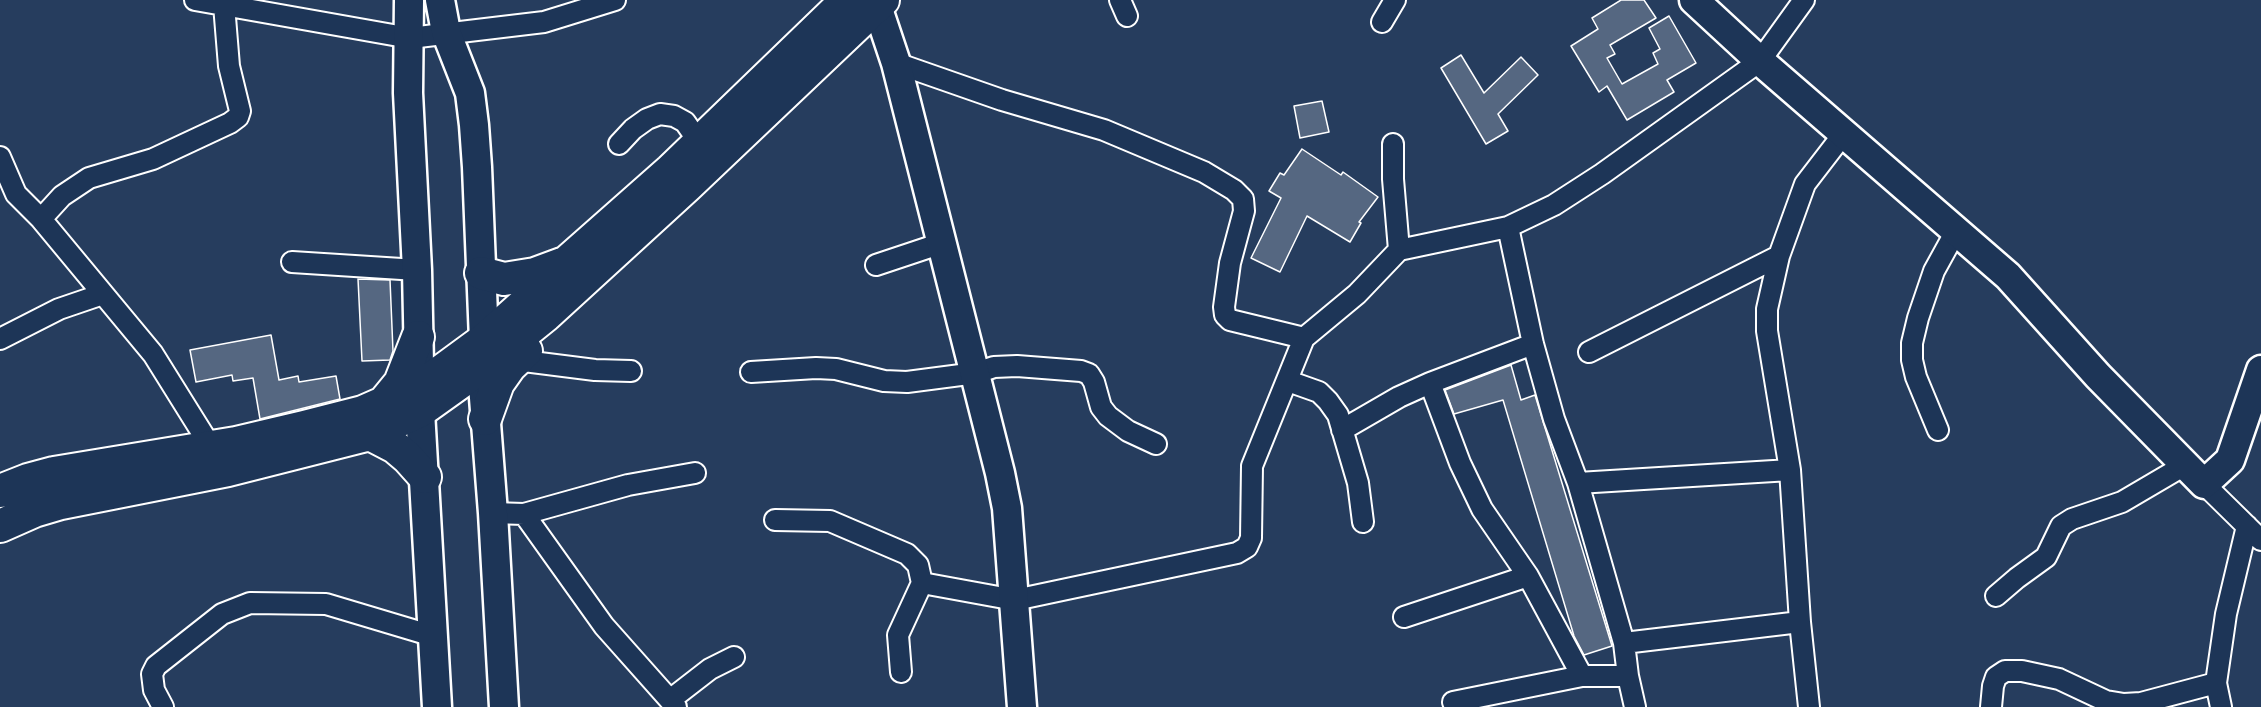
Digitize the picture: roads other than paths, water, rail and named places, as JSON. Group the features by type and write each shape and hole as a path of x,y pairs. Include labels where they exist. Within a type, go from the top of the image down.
{"main road":[{"path":"0,526 34,511 61,503 228,470 370,434 483,353 540,321 577,270 699,142 870,1"},
{"path":"481,273 504,279 577,270 801,79 870,1"},
{"path":"485,419 498,383 516,360 569,309 579,296 577,270"},
{"path":"381,405 400,383 418,337"},
{"path":"0,491 54,473 211,447 304,427 381,405 420,399"},
{"path":"370,434 395,447 425,477"}],"street":[{"path":"195,0 410,38 544,22 615,0"},
{"path":"409,0 408,93 417,270 420,399 437,707"},
{"path":"440,0 447,32 470,93 477,167 485,419 504,707"},
{"path":"1382,22 1395,0"},
{"path":"1694,0 1760,61 1845,132 2008,276 2097,376 2254,533 2226,614 2216,683 2221,707"},
{"path":"922,582 1015,600 1237,553 1247,547 1251,538 1252,466 1304,338 1357,294 1400,250 1508,227 1554,205 1602,174 1760,61 1804,0"},
{"path":"870,1 896,63 976,373 1005,499 1022,707"},
{"path":"41,219 62,196 89,178 153,159 230,123 238,117 240,111 229,66 224,5"},
{"path":"896,63 1002,100 1104,130 1204,172 1234,190 1242,199 1244,211 1230,263 1225,315 1230,320 1304,338"},
{"path":"619,144 647,119 660,114 674,116 684,122 699,142"},
{"path":"1809,707 1800,622 1790,470 1767,331 1767,309 1779,256 1804,184 1845,132"},
{"path":"1393,144 1393,179 1400,250"},
{"path":"0,157 16,194 41,219 153,354 211,447"},
{"path":"1508,227 1533,344 1554,419 1578,483 1624,643 1635,707"},
{"path":"1938,430 1916,377 1912,360 1912,343 1934,271 1956,231"},
{"path":"876,266 942,243"},
{"path":"1589,352 1779,256"},
{"path":"292,262 417,270"},
{"path":"0,339 59,309 103,294"},
{"path":"1342,430 1399,397 1430,383 1533,344"},
{"path":"516,360 595,370 631,371"},
{"path":"751,372 836,369 884,381 907,382 976,373 994,367 1017,366 1081,371 1089,374 1094,382 1101,407 1108,416 1128,431 1156,444"},
{"path":"1996,596 2046,557 2061,526 2072,519 2230,460 2261,370"},
{"path":"1288,381 1319,392 1328,400 1338,415 1358,483 1363,522"},
{"path":"1430,383 1460,463 1482,509 1528,576 1582,676"},
{"path":"1578,483 1790,470"},
{"path":"493,513 524,514 628,485 695,473"},
{"path":"524,514 604,626 673,704 710,669 735,657"},
{"path":"775,520 830,521 891,545 907,554 918,565 922,582 898,634 901,672"},
{"path":"1404,617 1528,576"},
{"path":"163,707 154,690 152,674 156,666 222,614 250,603 326,604 433,636"},
{"path":"1624,643 1800,622"},
{"path":"1991,707 1992,686 1996,677 2005,671 2022,671 2060,679 2106,701 2124,704 2141,703 2216,683"},
{"path":"1453,702 1582,676 1628,676"}]}
